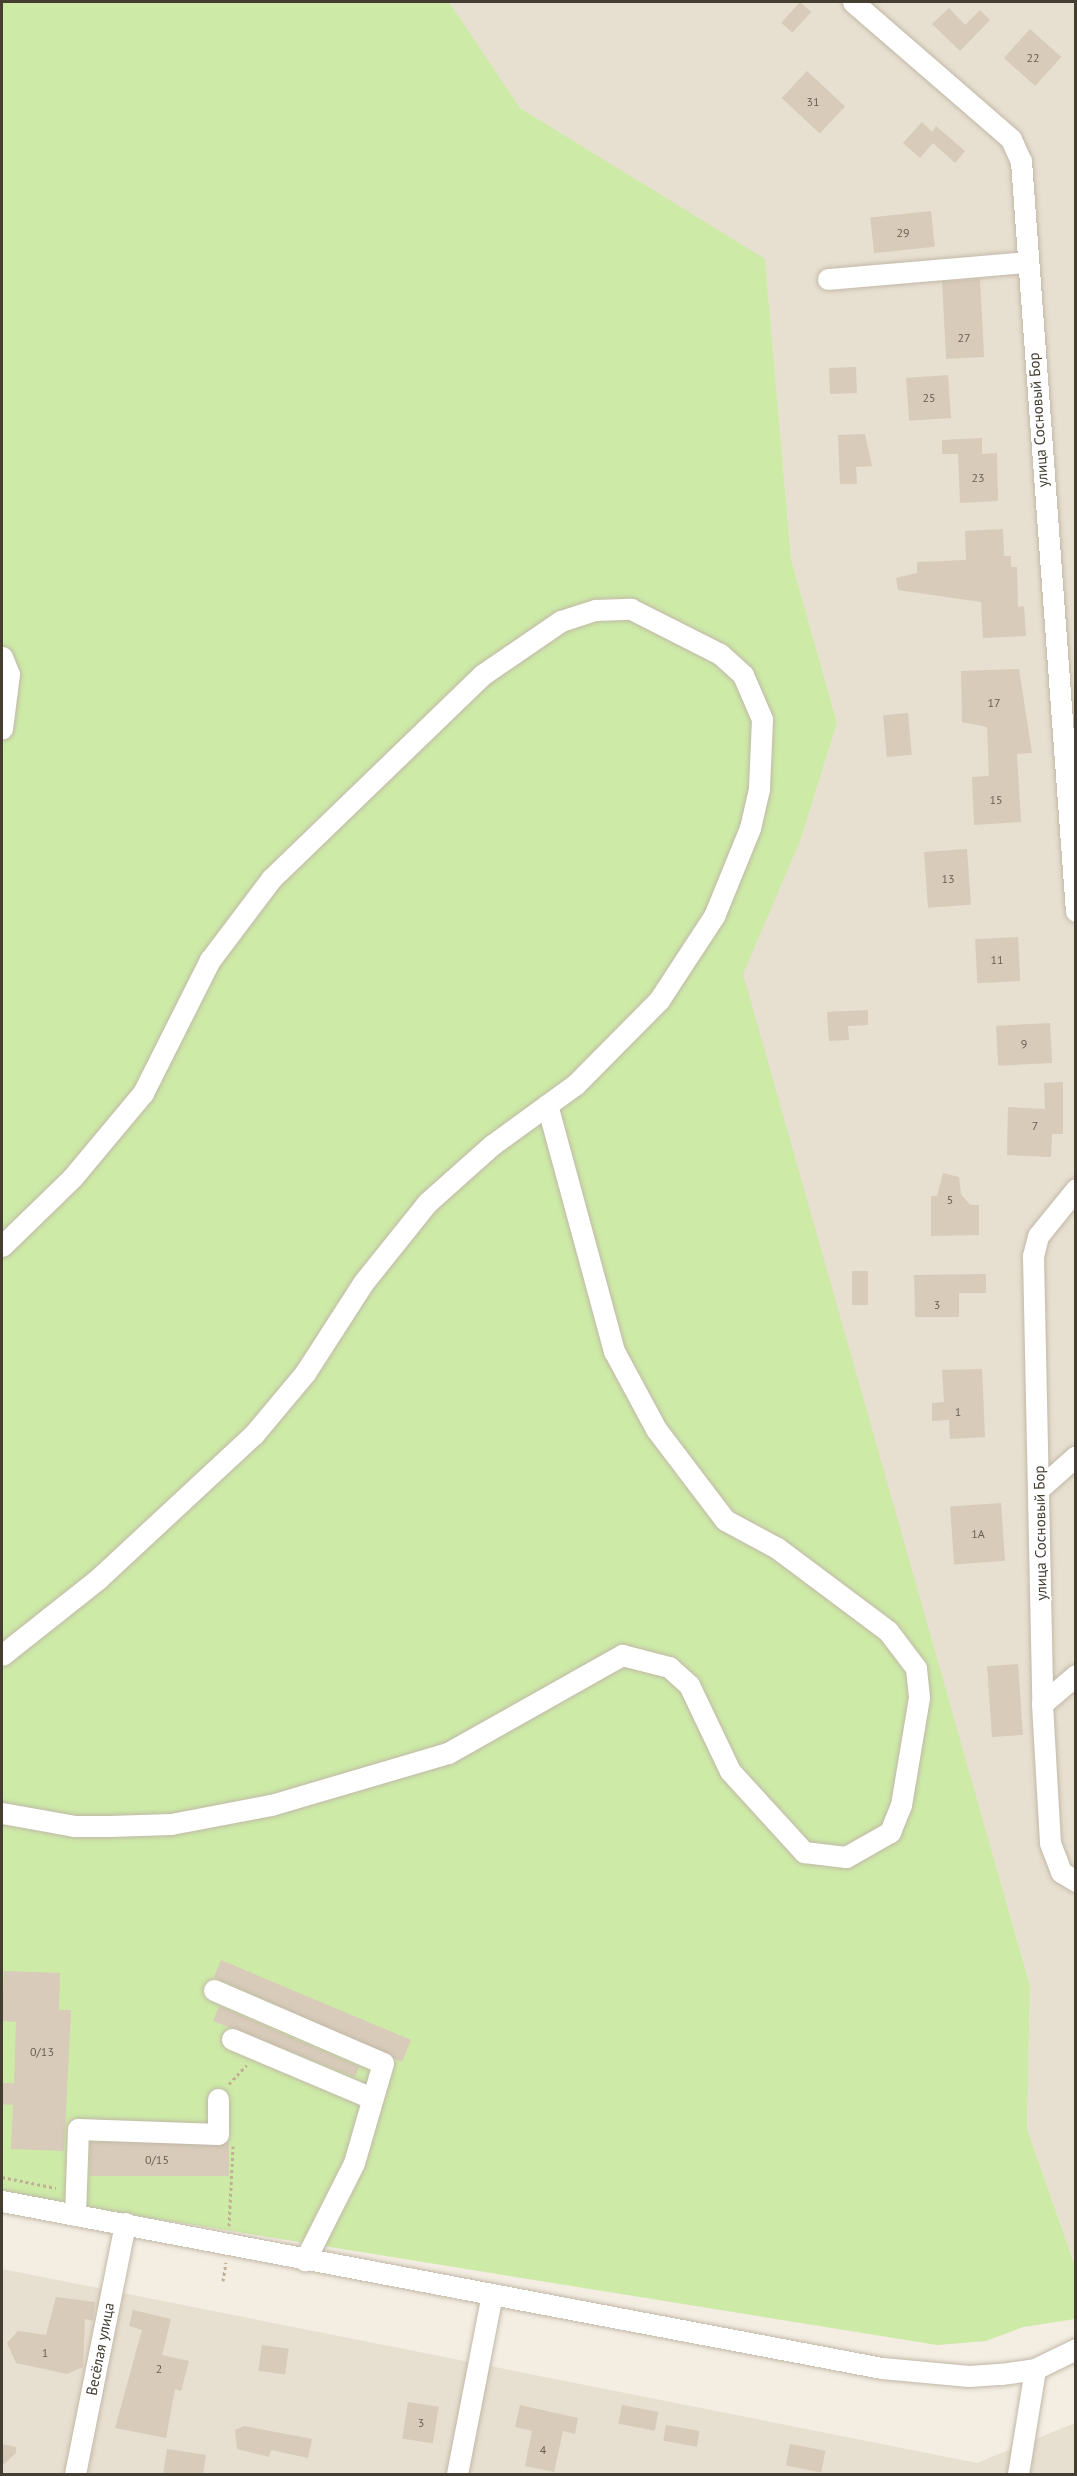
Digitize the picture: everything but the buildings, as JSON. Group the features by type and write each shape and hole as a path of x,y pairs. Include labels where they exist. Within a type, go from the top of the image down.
{"street":[{"name":"улица Сосновый Бор","path":"853,2 1011,139 1021,161 1026,262 1076,911"},
{"path":"828,279 1026,262"},
{"path":"2,1246 72,1178 143,1093 210,960 271,879 312,836 482,675 519,647 561,621 595,610 631,609 720,654 743,675 762,719 759,789 736,866 686,963 624,1038 547,1105 427,1203 363,1283 305,1374 254,1434 98,1579 2,1655"},
{"path":"2,657 9,674 2,729"},
{"path":"2,1813 74,1826 109,1826 171,1824 271,1806 448,1753 622,1655 669,1667 689,1685 730,1770 804,1852 846,1857 890,1832 901,1804 919,1698 916,1668 888,1631 777,1548 725,1520 656,1429 614,1351 547,1105"},
{"name":"улица Сосновый Бор","path":"1076,1189 1038,1236 1033,1256 1040,1488 1042,1704 1050,1843 1061,1872 1076,1881"},
{"path":"1040,1488 1076,1456"},
{"path":"1042,1704 1076,1675"},
{"path":"214,1990 383,2063 369,2097 354,2163 305,2260"},
{"path":"232,2039 369,2097"},
{"path":"75,2215 78,2129 218,2134 218,2099"},
{"path":"2,2201 882,2368 969,2376 1035,2369 1076,2349"},
{"name":"Весёлая улица","path":"75,2475 125,2223"},
{"path":"457,2475 492,2294"},
{"path":"1018,2475 1035,2369"}],"path":[{"path":"218,2099 261,2051"},
{"path":"218,2134 234,2134 228,2244 223,2281"},
{"path":"2,2177 76,2192"}],"shaded area":[{"path":"449,2 1075,2 1075,2266 1027,2129 1030,1986 742,974 801,839 837,723 791,559 765,260 520,108"},
{"path":"2,2269 977,2463 1075,2423 1075,2474 2,2474"}],"green space":[{"path":"2,2 449,2 520,108 765,259 791,559 837,723 801,839 743,974 1030,1986 1027,2129 1075,2266 1075,2319 1023,2327 986,2341 937,2345 2,2194"}]}
